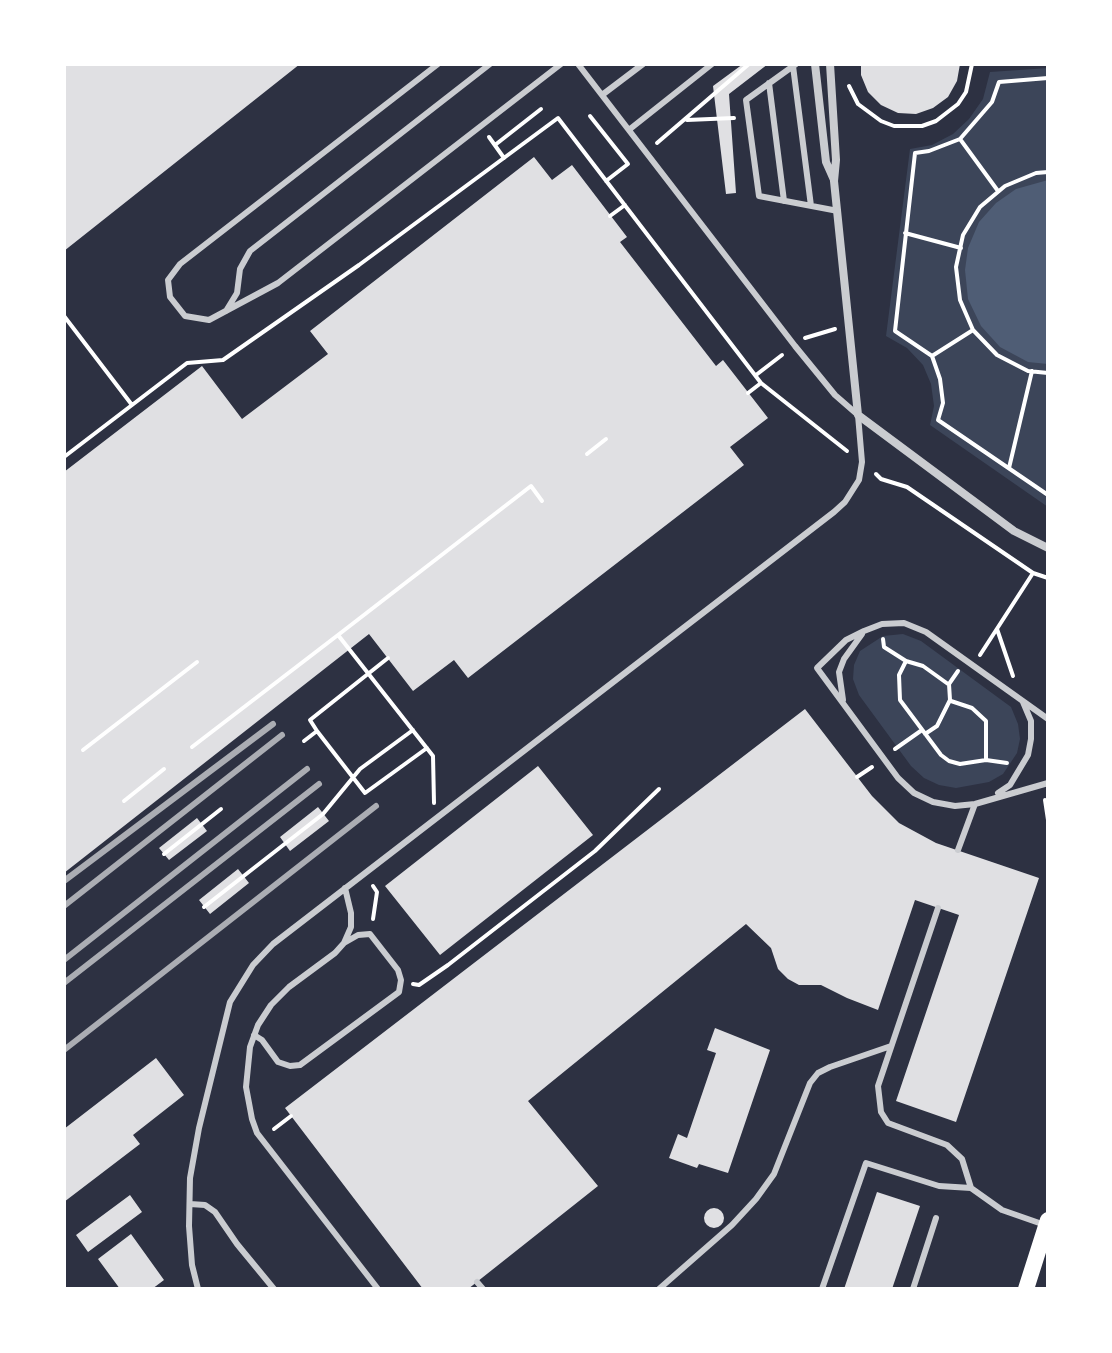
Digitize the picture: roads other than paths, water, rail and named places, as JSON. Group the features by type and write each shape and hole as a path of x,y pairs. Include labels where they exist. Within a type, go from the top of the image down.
{"main road":[{"path":"1026,1289 1047,1223"}],"street":[{"path":"815,64 826,162 834,181"},
{"path":"830,64 836,160 834,181 858,415 1014,531 1048,548"}],"lane":[{"path":"438,64 180,264 168,280 170,297 185,316 209,320 278,283 561,64"},
{"path":"226,311 237,293 240,269 250,251 490,64"},
{"path":"198,1289 192,1265 190,1178 230,1002 253,965 273,944 834,512 845,502 859,480 862,462 858,415 835,395 795,346 578,64"},
{"path":"602,95 643,64"},
{"path":"630,129 712,64"},
{"path":"811,206 794,65 746,100 759,196 784,201 811,206 838,211"},
{"path":"769,83 784,201"},
{"path":"1048,719 926,632 904,623 882,624 846,640 817,668 898,778 914,793 933,802 955,806 975,804 1048,783"},
{"path":"845,705 839,672 852,646 864,631"},
{"path":"992,798 1010,785 1023,766 1031,739 1031,721 1023,702"},
{"path":"958,850 975,804"},
{"path":"344,943 351,927 345,888"},
{"path":"938,908 878,1086 881,1112 888,1123 947,1145 962,1159 971,1188"},
{"path":"254,1035 262,1040 278,1062 300,1065 399,992 401,980 398,970 370,934 358,935 344,943 271,1005 254,1035 247,1066 246,1087 252,1119 261,1139 378,1289"},
{"path":"659,1289 732,1225 756,1199 774,1174 810,1083 818,1073 891,1046"},
{"path":"822,1289 866,1163 939,1186 971,1188 1002,1210 1047,1223"},
{"path":"190,1204 205,1205 215,1212 274,1289"},
{"path":"913,1289 936,1218"},
{"path":"477,1282 483,1289"}],"railway":[{"path":"64,881 273,724"},
{"path":"64,906 282,735"},
{"path":"64,960 307,769"},
{"path":"64,983 319,784"},
{"path":"64,1050 376,806"}]}
